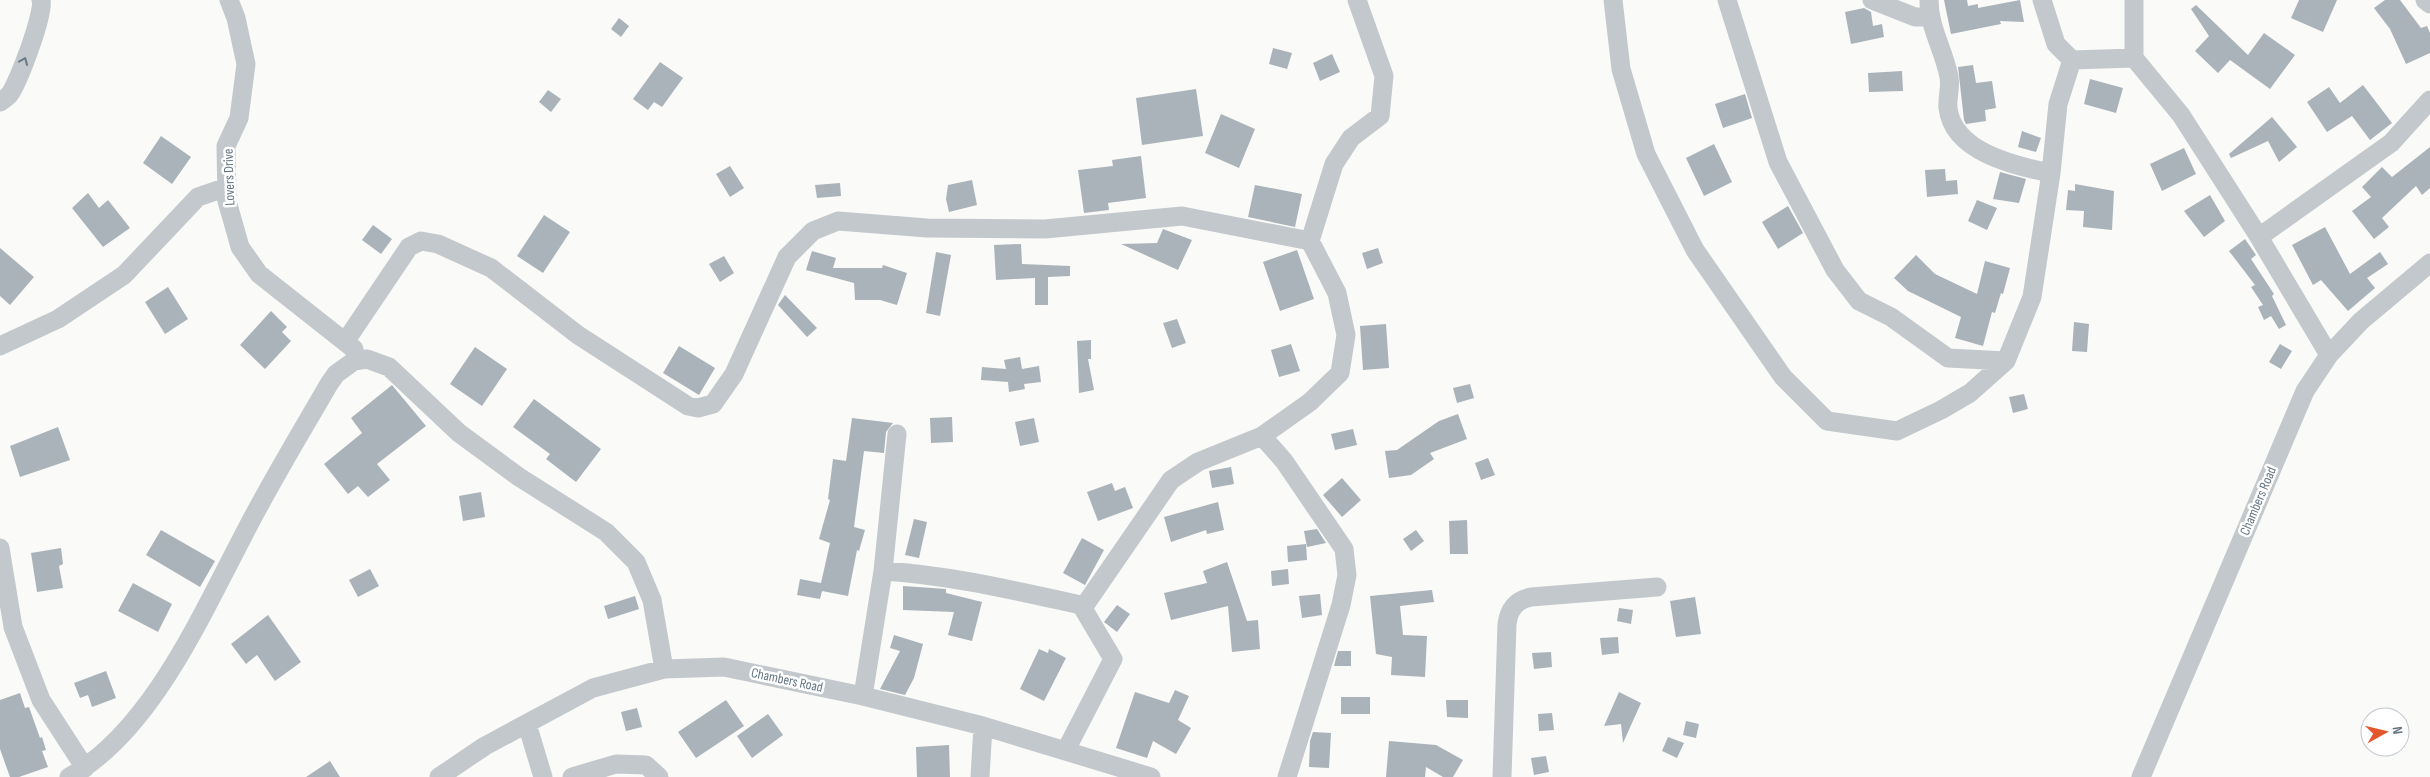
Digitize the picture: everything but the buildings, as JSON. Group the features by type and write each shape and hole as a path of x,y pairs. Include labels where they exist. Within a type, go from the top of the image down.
{"street":[{"path":"0,102 10,94 38,26 43,5 41,0"},
{"name":"Lovers Drive","path":"229,0 236,18 246,64 239,118 226,146 227,201 240,247 259,274 367,359 389,367 459,433 527,482 606,532 636,562 652,600 664,669"},
{"path":"883,571 933,575 1081,605 1087,602 1171,480 1198,462 1262,436 1310,402 1340,373 1346,335 1337,293 1310,241 1334,164 1351,138 1380,116 1384,76 1357,0"},
{"path":"1613,0 1621,68 1646,154 1695,250 1783,377 1827,422 1897,431 1941,410 1970,393 2006,361 2032,297 2051,172 2058,104 2072,60"},
{"path":"1727,0 1778,162 1835,270 1859,301 1892,318 1948,358 2006,361"},
{"path":"1872,0 1915,17 1929,8 1950,78 1948,108 1956,129 1980,152 2029,168 2051,172"},
{"path":"2042,0 2056,44 2072,60 2134,58"},
{"path":"2134,0 2134,58 2181,115 2259,237 2329,354"},
{"path":"2425,0 2430,4"},
{"path":"2259,237 2391,142 2430,100"},
{"path":"0,346 58,319 124,275 198,197 227,187"},
{"path":"345,342 409,247 421,241 438,244 491,268 578,335 688,406 698,408 713,404 734,374 787,257 812,230 838,220 927,228 1045,229 1182,216 1310,241"},
{"name":"Chambers Road","path":"2141,777 2305,391 2329,354 2361,321 2430,263"},
{"path":"69,777 85,768 111,746 162,684 218,588 240,542 329,384 346,365 367,359"},
{"path":"863,696 883,571 897,434"},
{"path":"1262,436 1284,461 1344,548 1347,575 1341,604 1287,777"},
{"path":"0,548 12,627 40,700 85,768"},
{"path":"1502,777 1506,624 1511,609 1516,603 1531,597 1657,587"},
{"path":"1066,750 1113,659 1081,605"},
{"name":"Chambers Road","path":"439,777 485,746 593,688 664,669 724,667 863,696 984,726 1151,777"},
{"path":"527,724 542,777"},
{"path":"980,777 984,726"},
{"path":"572,777 616,764 646,765 659,777"}]}
